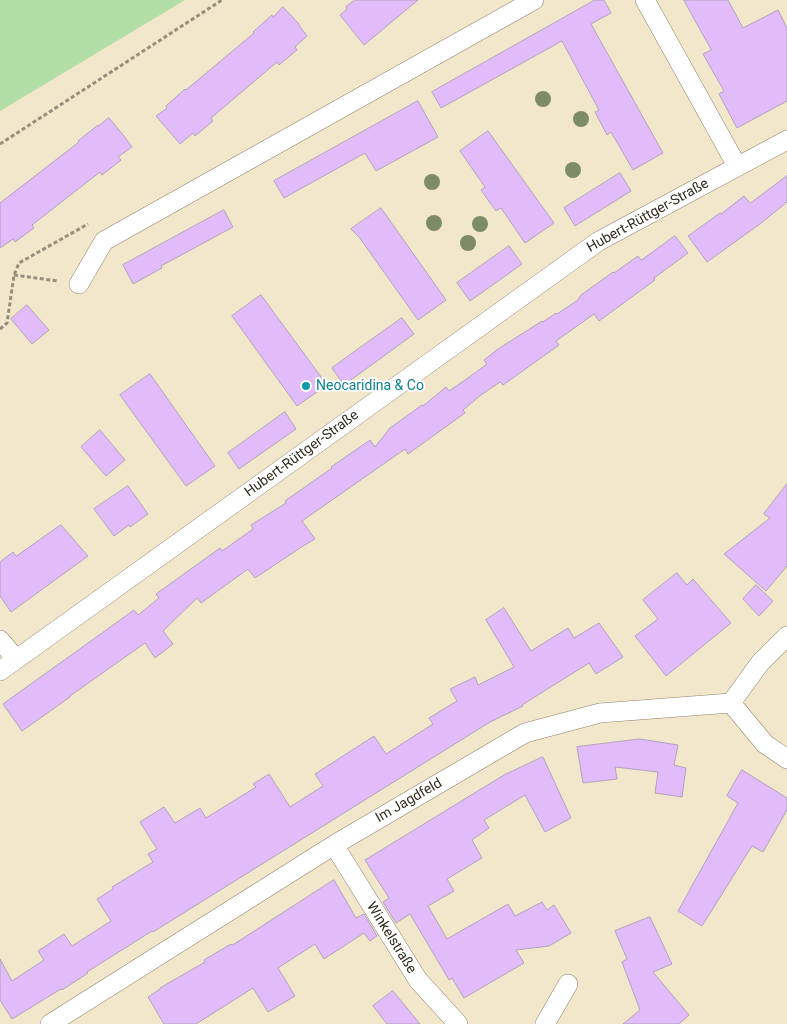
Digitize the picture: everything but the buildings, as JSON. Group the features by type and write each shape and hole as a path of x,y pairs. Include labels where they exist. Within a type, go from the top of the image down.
{"street":[{"path":"79,284 104,241 534,0"},
{"path":"645,0 737,166"},
{"name":"Hubert-Rüttger-Straße","path":"0,671 599,241 787,140"},
{"path":"787,636 760,663 731,704 765,744 787,759"},
{"path":"0,640 16,659"},
{"name":"Im Jagdfeld","path":"50,1024 334,845 525,733 600,713 731,704"},
{"name":"Winkelstraße","path":"334,845 418,980 458,1024"},
{"path":"545,1024 568,984"}],"path":[{"path":"0,144 222,0"},
{"path":"0,329 7,322 14,275 79,284"}],"green space":[{"path":"0,0 185,0 0,111"}],"place":[{"name":"Neocaridina & Co","path":"306,386"}]}
